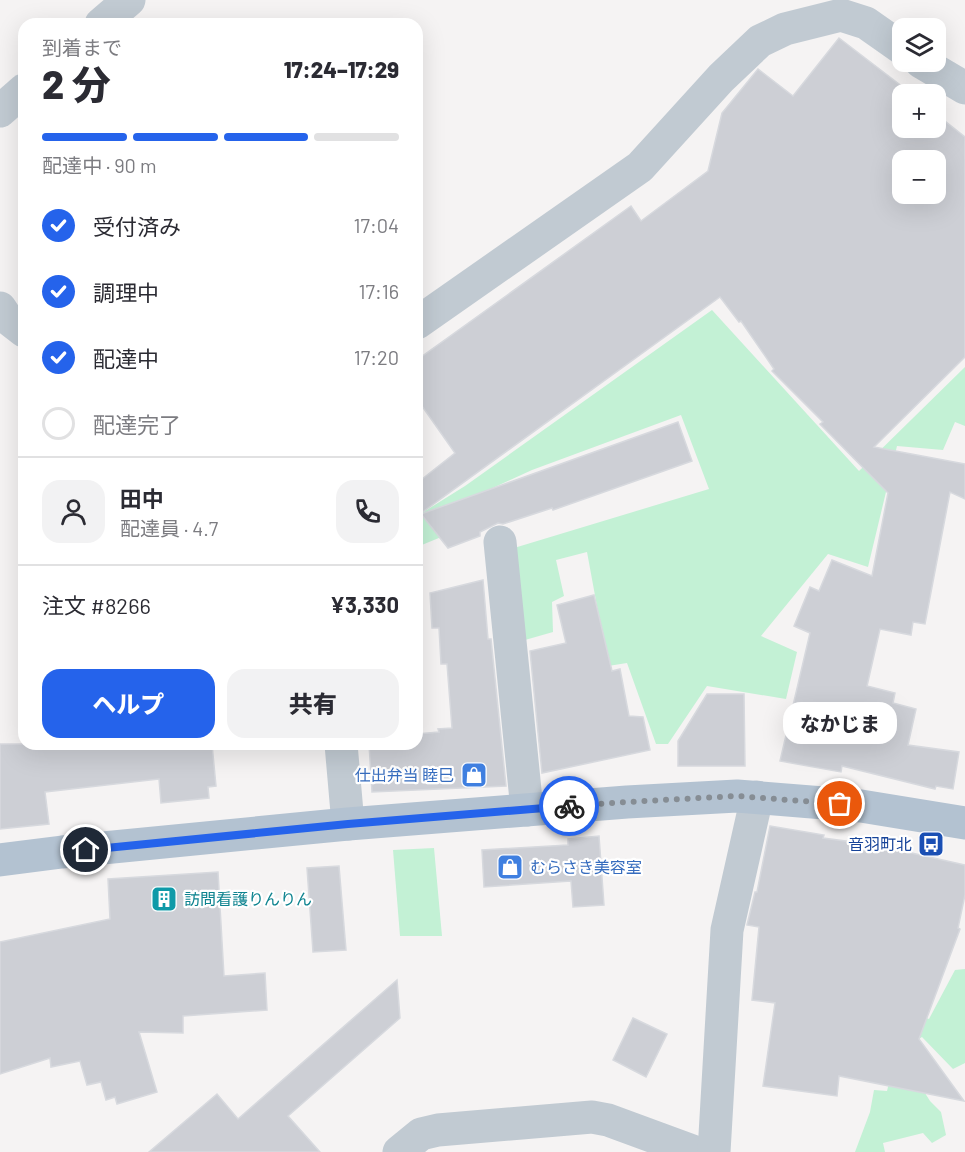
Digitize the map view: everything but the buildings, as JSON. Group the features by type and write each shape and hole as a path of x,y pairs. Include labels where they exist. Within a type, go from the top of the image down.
{"main road":[{"path":"0,860 348,824 627,802 737,796 861,806 965,823"}],"street":[{"path":"108,18 129,0"},
{"path":"423,319 640,167 721,78 760,41 785,29 841,15 866,23 892,41"},
{"path":"938,72 965,88"},
{"path":"0,111 18,95"},
{"path":"0,308 6,317 18,327"},
{"path":"500,542 527,810"},
{"path":"342,750 348,824"},
{"path":"714,1152 727,930 757,797"},
{"path":"399,1152 421,1134 438,1130 592,1117 608,1120 695,1152"}],"green space":[{"path":"712,310 859,471 965,367 965,426 955,422 943,450 897,446 868,567 828,554 761,636 797,652 786,699 707,686 668,744 656,744 627,663 608,666 587,552 556,560 564,596 552,602 553,632 525,640 514,548 709,489 681,415 532,470 458,504 463,528 423,545 423,512 465,486"},
{"path":"434,848 442,936 400,936 393,850"},
{"path":"965,969 965,1063 953,1069 922,1037 899,1052 930,1101 941,1112 946,1135 932,1143 923,1133 883,1143 885,1152 855,1152 870,1112 874,1090 887,1091 895,1058 874,1000 929,1019 955,970"}],"way so far":[{"path":"569,806 737,796 840,804"}],"place":[{"name":"仕出弁当 睦巳","path":"474,775"},
{"name":"なかじま","path":"840,804"},
{"name":"音羽町北","path":"931,844"},
{"name":"むらさき美容室","path":"510,867"},
{"name":"訪問看護りんりん","path":"164,899"}],"route":[{"path":"86,850 348,824 569,806"}]}
